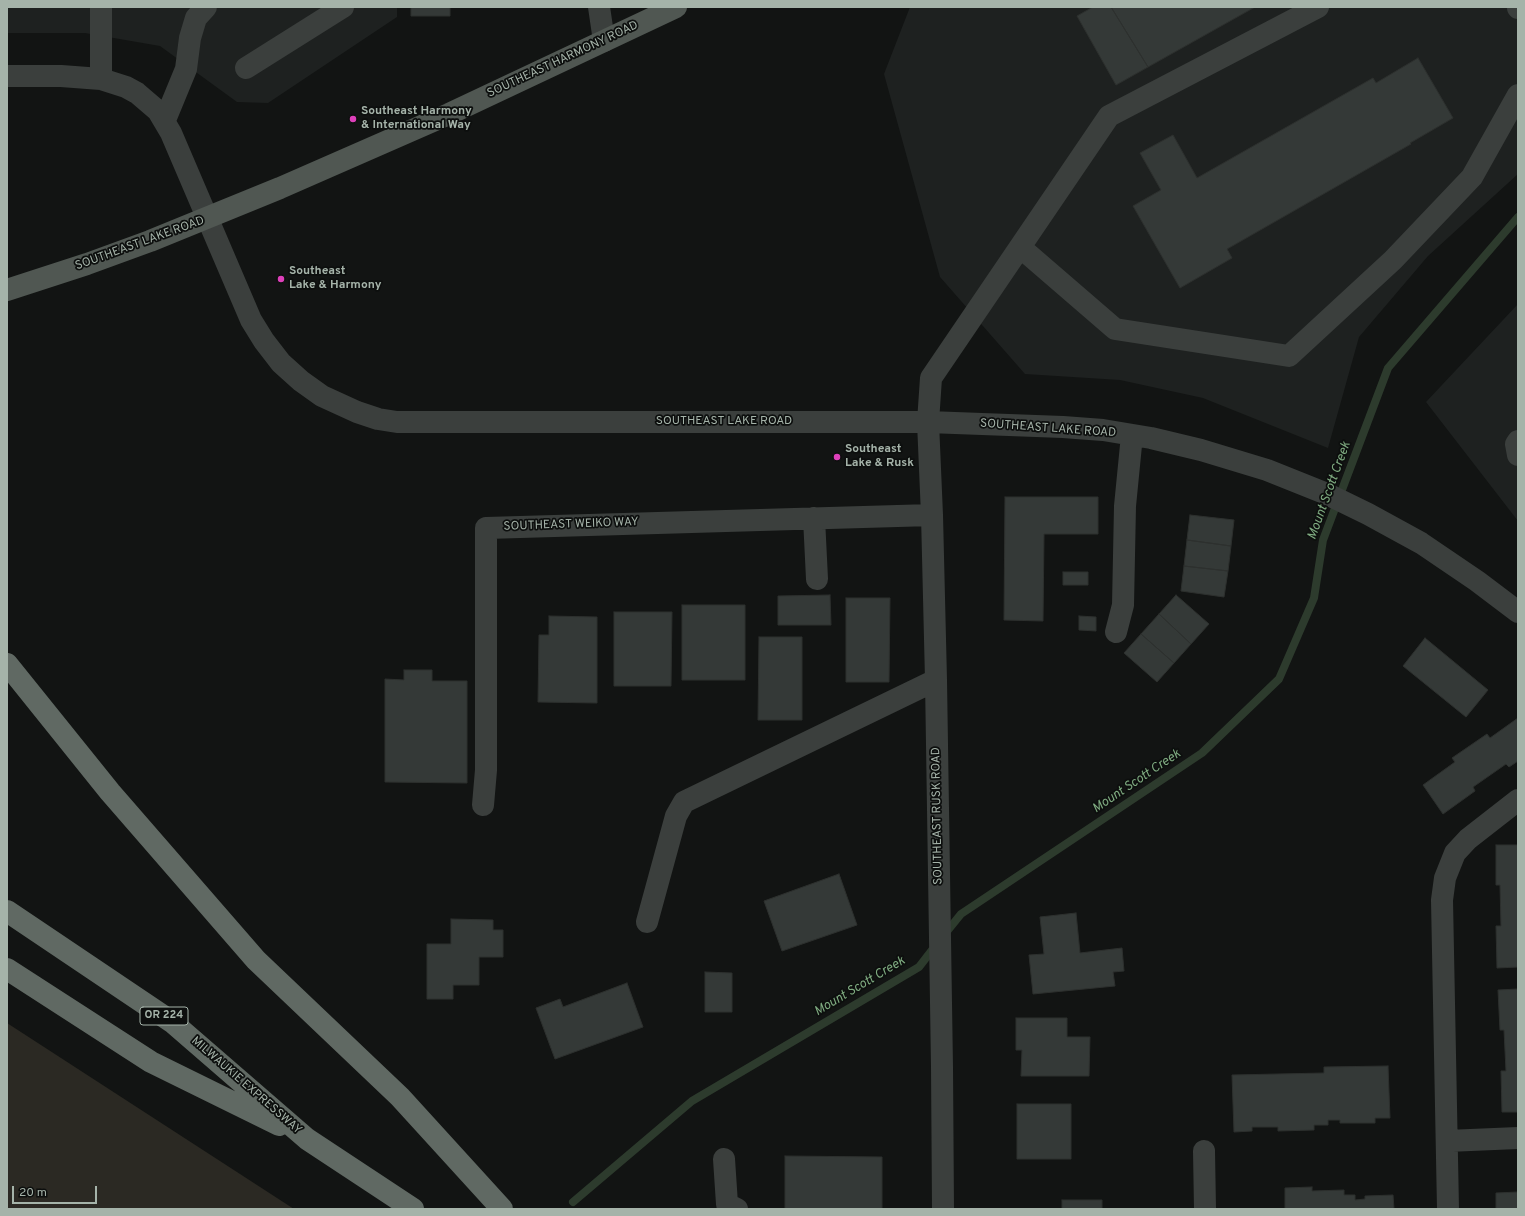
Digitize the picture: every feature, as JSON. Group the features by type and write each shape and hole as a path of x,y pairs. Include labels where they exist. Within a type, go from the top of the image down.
{"highway":[{"path":"7,664 110,792 256,960 400,1097 502,1209"},
{"name":"MILWAUKIE EXPRESSWAY","path":"7,911 172,1022 307,1139"},
{"name":"MILWAUKIE EXPRESSWAY","path":"7,969 151,1062 307,1139 413,1209"}],"main road":[{"name":"SOUTHEAST HARMONY ROAD","path":"208,217 280,188 449,114 676,7"},
{"name":"SOUTHEAST LAKE ROAD","path":"7,290 94,262 208,217"}],"street":[{"path":"100,79 101,7"},
{"path":"165,120 186,69 190,38 196,18 206,7"},
{"path":"246,68 343,7"},
{"path":"599,7 604,41"},
{"name":"SOUTHEAST RUSK ROAD","path":"943,1209 936,680 928,422 931,378 1109,116 1318,7"},
{"path":"7,76 61,76 100,79 126,87 137,93 158,110 165,120 185,162 208,217"},
{"path":"1020,247 1115,329 1289,356 1393,260 1472,177 1518,95"},
{"name":"SOUTHEAST LAKE ROAD","path":"208,217 251,320 264,341 281,363 301,381 322,396 351,410 397,422 928,422 1103,430 1151,438 1201,450 1294,480 1368,514 1421,543 1477,580 1518,612"},
{"path":"1116,632 1124,604 1125,506 1132,435"},
{"path":"1518,441 1516,444 1518,455"},
{"name":"SOUTHEAST WEIKO WAY","path":"483,805 486,762 486,528 932,515"},
{"path":"814,518 817,579"},
{"path":"647,922 676,816 684,802 936,680"},
{"path":"1448,1209 1442,900 1445,878 1455,853 1468,839 1518,800"},
{"path":"1447,1141 1518,1138"},
{"path":"1204,1151 1205,1209"},
{"path":"724,1159 727,1204 737,1209"}],"shaded area":[{"path":"7,7 397,7 397,17 268,103 237,102 160,46 85,33 7,33"},
{"path":"910,7 1518,7 1518,174 1428,256 1359,337 1328,448 1203,398 1120,380 1025,374 940,277 884,74"},
{"path":"1518,304 1518,521 1426,402"},
{"path":"7,1023 294,1209 7,1209"}],"building":[{"path":"411,7 450,7 450,16 411,16"},
{"path":"1093,7 1111,7 1148,67 1116,85 1077,16"},
{"path":"1111,7 1255,7 1148,67"},
{"path":"1418,58 1453,118 1410,143 1411,144 1227,249 1232,258 1180,288 1133,206 1161,190 1140,153 1173,135 1197,178 1373,78 1376,83"},
{"path":"1005,497 1098,497 1098,534 1044,534 1043,621 1004,620"},
{"path":"1190,515 1234,520 1231,546 1187,540"},
{"path":"1187,540 1231,546 1228,571 1184,566"},
{"path":"1184,566 1228,571 1224,597 1181,591"},
{"path":"1063,572 1088,572 1088,585 1063,585"},
{"path":"830,595 831,625 778,625 778,596"},
{"path":"1176,595 1209,624 1191,644 1159,614"},
{"path":"846,598 890,598 889,682 846,682"},
{"path":"682,605 745,605 745,680 682,680"},
{"path":"614,612 672,612 671,686 614,686"},
{"path":"1159,614 1191,644 1174,663 1141,634"},
{"path":"549,616 597,617 597,703 538,702 539,635 549,635"},
{"path":"1079,616 1096,617 1096,631 1079,630"},
{"path":"1141,634 1174,663 1157,682 1124,653"},
{"path":"759,637 802,637 802,720 758,720"},
{"path":"1425,638 1488,690 1466,717 1403,666"},
{"path":"404,670 432,670 432,681 467,681 467,783 385,782 385,679 404,680"},
{"path":"1518,718 1518,761 1509,767 1506,764 1473,787 1475,791 1443,814 1423,785 1455,762 1452,758 1487,734 1490,738"},
{"path":"1496,845 1518,845 1518,967 1497,968 1496,926 1501,926 1500,885 1496,885"},
{"path":"839,874 857,925 782,951 764,901"},
{"path":"1076,913 1080,953 1122,948 1124,971 1113,972 1115,986 1033,994 1029,955 1044,954 1040,917"},
{"path":"451,919 493,920 493,930 503,930 503,957 479,957 479,985 453,985 453,999 427,999 427,944 451,944"},
{"path":"705,972 732,973 732,1012 705,1012"},
{"path":"627,983 643,1027 555,1059 536,1008 560,999 563,1007"},
{"path":"1518,989 1518,1112 1502,1112 1501,1071 1506,1071 1504,1030 1500,1030 1498,990"},
{"path":"1016,1018 1067,1018 1067,1037 1090,1037 1089,1076 1021,1076 1022,1050 1016,1050"},
{"path":"1388,1066 1390,1118 1375,1118 1375,1123 1340,1123 1340,1120 1328,1120 1328,1125 1314,1125 1314,1130 1278,1131 1278,1127 1252,1127 1252,1131 1234,1132 1232,1075 1324,1073 1324,1067"},
{"path":"1017,1104 1071,1104 1071,1159 1017,1159"},
{"path":"785,1156 882,1157 882,1209 785,1209"},
{"path":"1312,1187 1312,1191 1344,1190 1344,1195 1355,1195 1355,1200 1365,1199 1365,1196 1393,1195 1394,1209 1285,1209 1285,1188"},
{"path":"1518,1192 1518,1209 1496,1209 1496,1193"},
{"path":"1062,1200 1102,1200 1102,1209 1062,1209"}],"waterway":[{"name":"Mount Scott Creek","path":"944,935 961,914 1202,753 1279,679 1314,598 1323,540 1388,368 1518,217"},
{"name":"Mount Scott Creek","path":"573,1202 692,1101 919,967 936,945"}],"place":[{"name":"Southeast Harmony & International Way","path":"353,119"},
{"name":"Southeast Lake & Harmony","path":"281,279"},
{"name":"Southeast Lake & Rusk","path":"837,457"}]}
